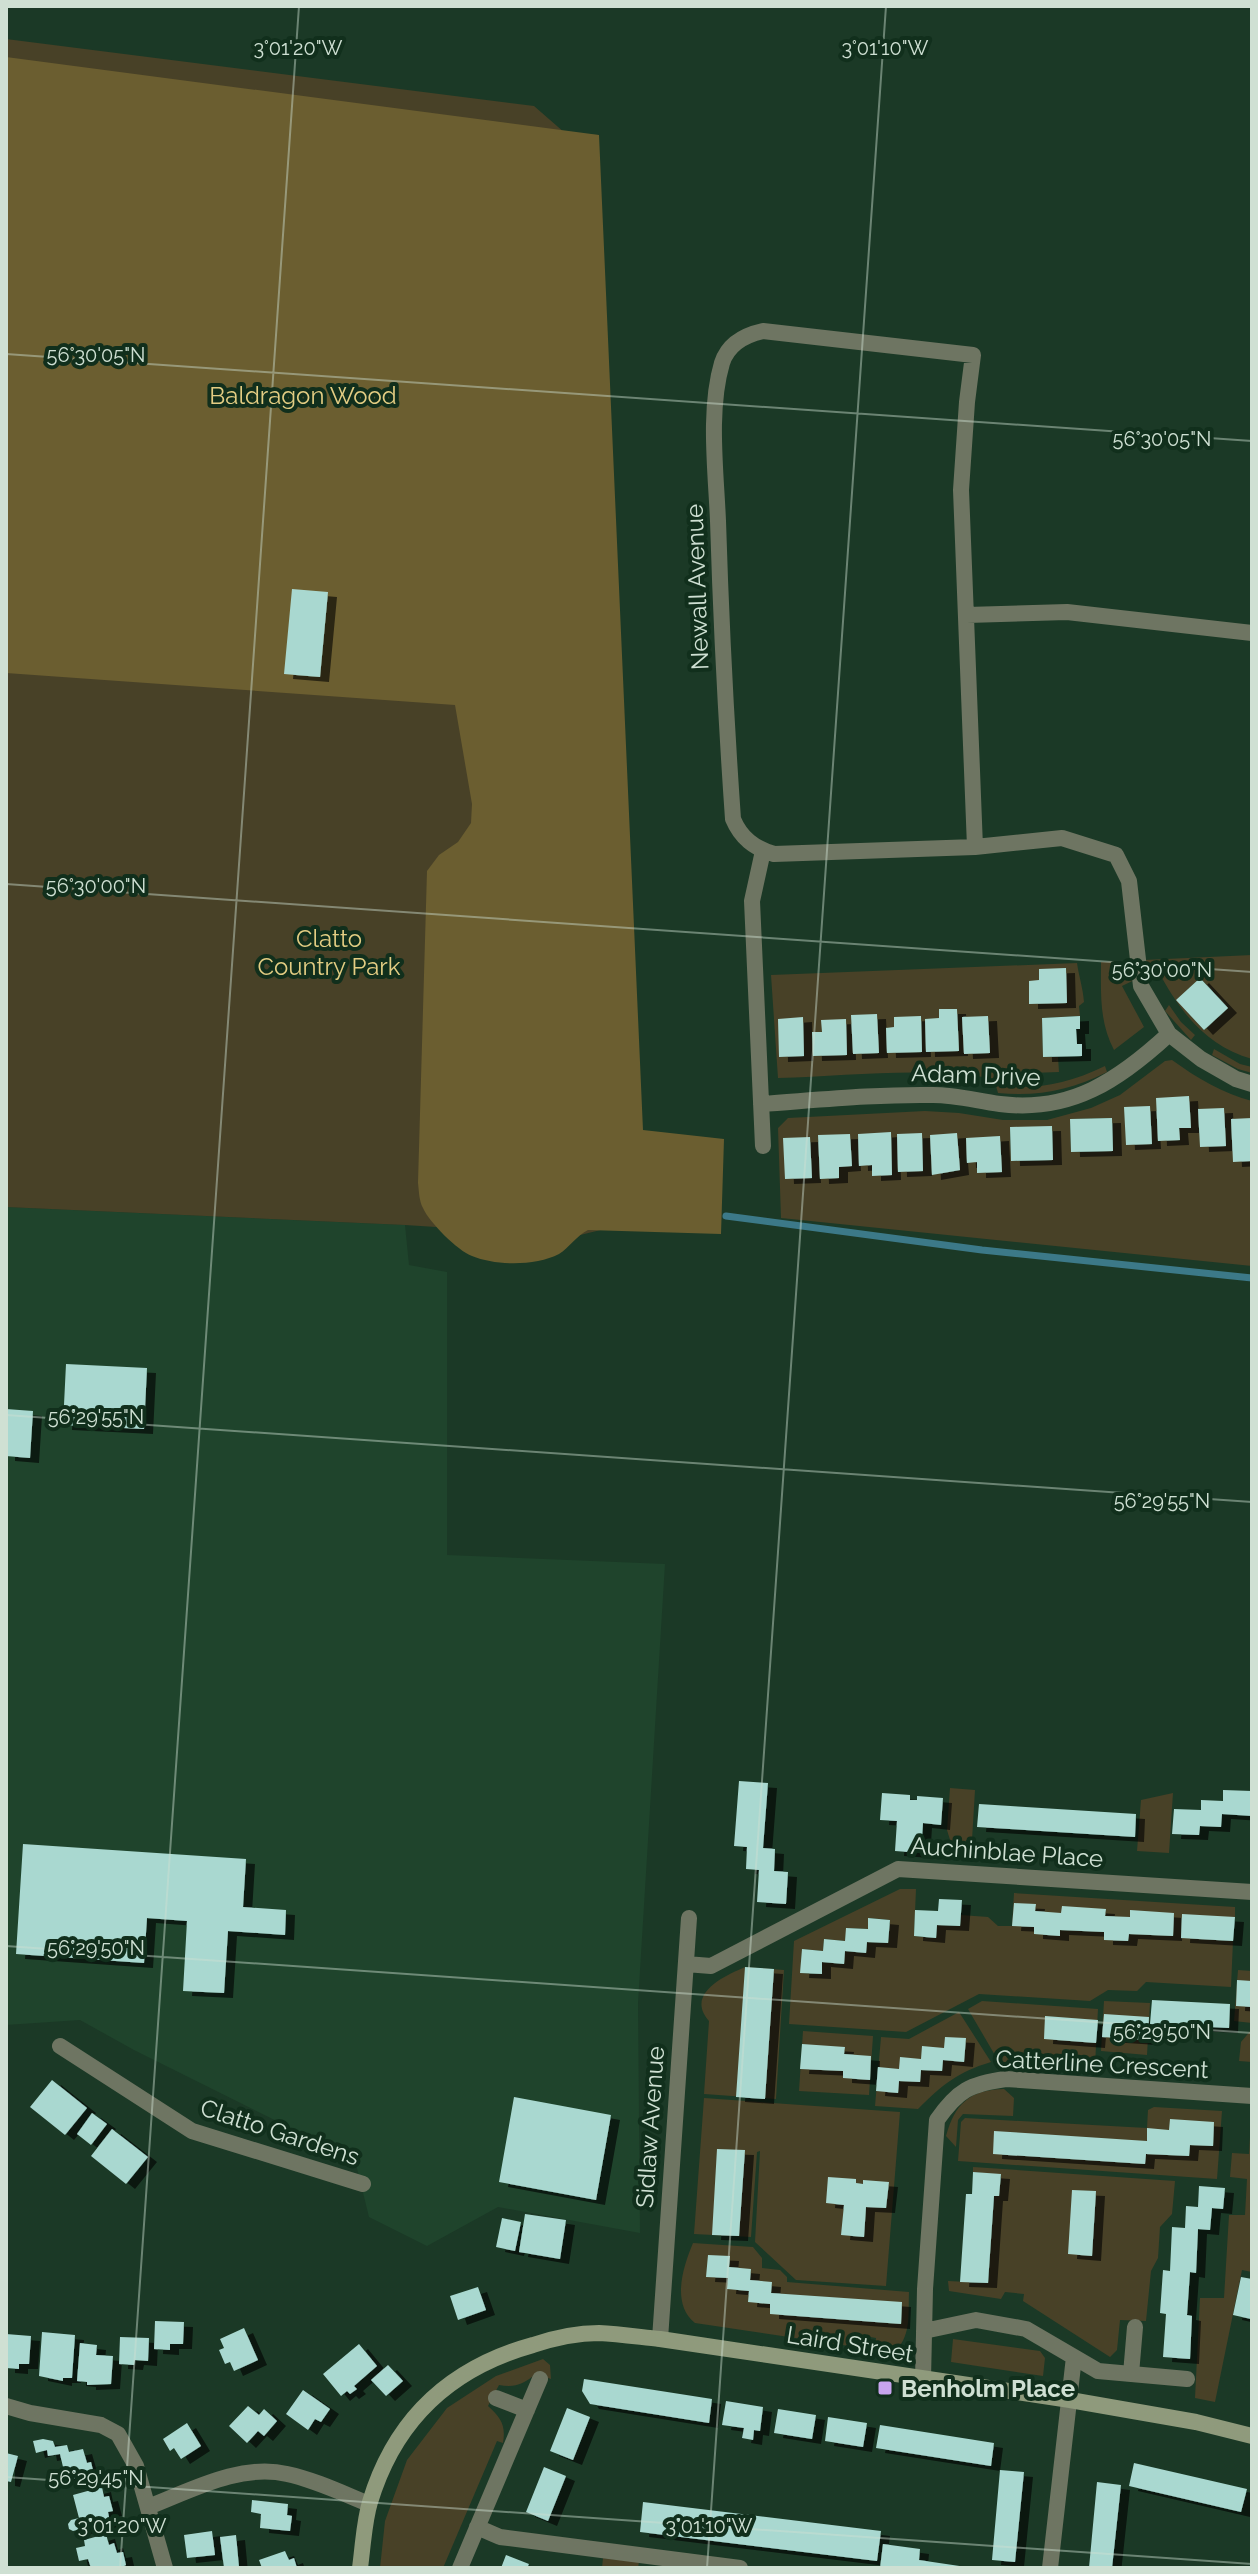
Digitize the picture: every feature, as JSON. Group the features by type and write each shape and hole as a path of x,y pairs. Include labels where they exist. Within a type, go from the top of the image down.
{"street":[{"name":"Newall Avenue","path":"763,851 744,838 733,819 715,448 722,363 738,341 763,331 973,355 961,490 967,615"},
{"path":"975,847 967,615 1067,612 1252,633"},
{"path":"763,1146 752,901 763,851 785,855 975,847 1062,838 1116,855 1129,881 1141,986 1169,1034 1201,1059 1236,1079 1252,1084"},
{"name":"Adam Drive","path":"761,1104 930,1095 959,1096 1000,1104 1027,1105 1061,1100 1094,1090 1121,1075 1169,1034"},
{"name":"Auchinblae Place","path":"686,1964 711,1966 898,1869 1252,1892"},
{"name":"Sidlaw Avenue","path":"660,2339 689,1918"},
{"name":"Clatto Gardens","path":"60,2046 192,2131 363,2184"},
{"name":"Catterline Crescent","path":"923,2379 937,2120 953,2098 977,2083 1006,2079 1252,2096"},
{"path":"924,2331 976,2320 1014,2326 1026,2329 1098,2371 1187,2379"},
{"path":"1131,2374 1135,2327"},
{"name":"Laird Street","path":"360,2568 369,2504 388,2455 412,2418 448,2383 503,2353 558,2337 598,2333 660,2339 1070,2400 1196,2422 1252,2436"},
{"path":"1050,2568 1074,2357"},
{"path":"460,2568 540,2379"},
{"path":"496,2398 527,2410"},
{"path":"6,2406 101,2425 118,2434 136,2466 165,2568"},
{"path":"148,2507 230,2476 257,2471 284,2473 369,2504"},
{"path":"477,2527 500,2537 740,2568"}],"shaded area":[{"path":"6,1207 405,1225 409,1265 447,1272 447,1555 665,1564 638,2003 640,2233 498,2207 427,2246 369,2217 355,2160 80,2020 6,2025"}],"green space":[{"name":"Baldragon Wood","path":"6,39 534,106 565,133 599,135 593,557 547,648 650,1218 576,1236 6,1207"},
{"name":"Baldragon Wood","path":"6,57 599,135 643,1130 724,1139 721,1234 588,1230 550,1258 528,1263 504,1263 466,1253 426,1214 418,1183 427,871 439,855 458,842 471,823 472,804 455,705 6,673"},
{"path":"1252,955 1252,1059 1207,1036 1184,1012 1157,969 1122,986 1144,1027 1114,1050 1103,1018 1101,962","holes":["1200,978 1228,1008 1204,1030 1177,1000"]},
{"path":"1077,963 1084,1002 1079,1006 1080,1016 1042,1018 1043,1057 1058,1057 1059,1072 1000,1074 996,1071 996,1079 914,1072 778,1078 771,975"},
{"path":"1169,1005 1195,1035 1191,1040 1165,1011"},
{"path":"1214,1049 1240,1064 1252,1067 1252,1073 1212,1055"},
{"path":"1172,1060 1210,1084 1252,1101 1252,1266 781,1218 778,1128 788,1118 925,1111 1003,1120 1047,1120 1091,1108 1120,1095 1165,1061","holes":["1112,1118 1113,1151 1071,1152 1070,1119","1010,1127 1052,1127 1053,1160 1011,1161"]},
{"path":"1105,1066 1107,1072 1054,1091 998,1093 996,1086 1052,1084"},
{"path":"950,1788 975,1790 972,1840 966,1840 965,1855 954,1853 947,1830"},
{"path":"1173,1793 1169,1853 1137,1851 1141,1800"},
{"path":"900,1889 916,1889 914,1936 936,1938 937,1925 960,1926 961,1915 988,1917 998,1926 1012,1926 1014,1893 1235,1907 1235,1917 1207,1939 1233,1941 1231,1987 1146,1982 1137,1991 1108,1990 1090,2001 979,1994 906,2032 789,2024 794,1941","holes":["869,1918 890,1920 888,1943 867,1942 866,1953 845,1951 843,1964 822,1962 821,1974 801,1973 802,1949 823,1951 824,1939 845,1941 847,1928 868,1929"]},
{"path":"745,1967 784,1970 776,2099 704,2094 709,2021 703,2011 704,1994 727,1975"},
{"path":"1238,1970 1252,1971 1252,2023 1234,2021"},
{"path":"982,2001 1098,2009 1095,2065 1088,2069 999,2062 968,2009"},
{"path":"1104,2001 1150,2003 1147,2055 1101,2051"},
{"path":"959,2012 991,2062 952,2080 918,2109 875,2106 881,2037 909,2039"},
{"path":"1252,2029 1252,2062 1239,2061 1241,2042"},
{"path":"803,2031 873,2036 869,2095 799,2091"},
{"path":"1004,2089 1014,2098 1013,2116 963,2114 958,2120 956,2147 946,2136 959,2107 981,2092"},
{"path":"704,2098 900,2112 886,2286 796,2280 755,2242 760,2151 757,2152 751,2237 694,2234"},
{"path":"1154,2107 1222,2111 1217,2179 958,2161 961,2122 965,2118 1147,2128 1148,2110"},
{"path":"1250,2137 1252,2272 1242,2270 1215,2402 1195,2398 1200,2298 1224,2298 1229,2215 1245,2215 1247,2179 1230,2177 1232,2153 1249,2154"},
{"path":"973,2167 1175,2181 1172,2214 1160,2227 1158,2258 1151,2271 1146,2321 1120,2320 1117,2350 1110,2357 1023,2301 1024,2294 1005,2292 1001,2299 949,2291 948,2281 988,2283 994,2196 999,2195 1001,2175 973,2172"},
{"path":"693,2243 753,2247 762,2258 762,2268 780,2270 787,2277 787,2282 909,2292 908,2326 903,2341 892,2353 875,2350 876,2338 859,2335 856,2347 695,2323 683,2306 681,2296 683,2274"},
{"path":"953,2339 1040,2351 1045,2358 1043,2376 951,2362"},
{"path":"543,2359 550,2365 551,2379 536,2374 519,2384 499,2385 488,2406 502,2422 503,2443 497,2441 443,2568 380,2568 385,2521 407,2460 447,2408 496,2376"},
{"path":"603,2558 639,2562 638,2568 602,2568"}],"building":[{"path":"292,589 328,592 320,677 284,674"},
{"path":"1066,968 1067,1003 1029,1004 1029,981 1039,980 1039,969"},
{"path":"1200,978 1228,1008 1204,1030 1176,1000"},
{"path":"939,1009 957,1009 959,1051 926,1052 925,1019 939,1018"},
{"path":"877,1014 879,1053 853,1054 851,1015"},
{"path":"921,1016 922,1052 887,1053 886,1028 894,1027 894,1017"},
{"path":"988,1016 990,1053 964,1054 962,1017"},
{"path":"1080,1016 1080,1029 1076,1029 1077,1044 1082,1044 1082,1056 1043,1057 1042,1018"},
{"path":"803,1017 804,1056 779,1057 778,1019"},
{"path":"846,1019 847,1055 813,1056 812,1032 822,1032 821,1020"},
{"path":"1189,1096 1191,1128 1179,1128 1180,1140 1158,1141 1156,1098"},
{"path":"1150,1106 1152,1144 1126,1145 1124,1107"},
{"path":"1224,1108 1226,1146 1200,1147 1198,1109"},
{"path":"1112,1118 1113,1151 1071,1152 1070,1119"},
{"path":"1252,1118 1252,1161 1233,1162 1231,1119"},
{"path":"1052,1126 1053,1160 1011,1161 1010,1127"},
{"path":"891,1132 892,1175 872,1176 872,1165 859,1166 858,1134"},
{"path":"922,1133 923,1171 898,1172 897,1134"},
{"path":"957,1133 960,1170 932,1175 930,1135"},
{"path":"850,1134 852,1166 839,1167 839,1178 820,1179 818,1135"},
{"path":"1000,1136 1002,1172 977,1173 977,1162 967,1163 966,1138"},
{"path":"810,1137 812,1178 785,1179 783,1138"},
{"path":"66,1364 147,1368 144,1429 63,1425"},
{"path":"6,1409 33,1411 30,1458 6,1456"},
{"path":"739,1781 768,1783 763,1848 775,1849 774,1871 788,1872 786,1904 757,1902 759,1870 746,1869 747,1847 734,1846"},
{"path":"1223,1790 1252,1791 1252,1816 1222,1814 1221,1827 1200,1826 1199,1835 1172,1834 1174,1809 1201,1810 1201,1800 1223,1801"},
{"path":"882,1793 910,1795 910,1800 917,1800 917,1796 943,1798 941,1825 923,1823 921,1853 895,1851 897,1821 880,1820"},
{"path":"979,1804 1136,1814 1135,1837 977,1827"},
{"path":"23,1844 246,1859 243,1907 286,1910 285,1935 228,1931 224,1993 183,1991 187,1921 147,1918 144,1963 16,1954"},
{"path":"939,1899 962,1900 960,1926 937,1925 936,1938 914,1936 915,1910 938,1911"},
{"path":"1014,1903 1036,1904 1035,1911 1061,1913 1062,1906 1106,1909 1105,1916 1130,1917 1130,1910 1174,1913 1173,1936 1129,1934 1128,1941 1104,1940 1104,1932 1060,1930 1060,1936 1034,1934 1034,1927 1012,1926"},
{"path":"1182,1914 1235,1917 1233,1941 1181,1938"},
{"path":"868,1918 890,1920 888,1943 867,1942 866,1953 845,1951 844,1964 822,1962 822,1974 800,1973 802,1949 823,1951 824,1939 845,1941 846,1928 868,1929"},
{"path":"745,1967 774,1969 765,2099 736,2097"},
{"path":"1237,1980 1252,1981 1252,2007 1236,2006"},
{"path":"1152,2000 1230,2004 1229,2028 1150,2024"},
{"path":"1104,2014 1149,2017 1148,2040 1102,2037"},
{"path":"1045,2016 1098,2020 1096,2043 1044,2039"},
{"path":"945,2037 966,2038 964,2062 943,2060 942,2071 921,2070 920,2082 899,2081 898,2093 876,2091 878,2067 899,2069 900,2057 921,2059 922,2046 944,2048"},
{"path":"802,2044 845,2047 844,2054 871,2056 870,2080 843,2078 843,2071 800,2069"},
{"path":"52,2080 87,2108 65,2135 30,2107"},
{"path":"514,2097 611,2115 596,2200 499,2182"},
{"path":"92,2113 107,2124 91,2145 77,2134"},
{"path":"1170,2119 1214,2122 1213,2146 1190,2145 1189,2156 1146,2154 1145,2164 993,2154 994,2131 1147,2141 1147,2128 1169,2130"},
{"path":"112,2129 148,2157 126,2184 91,2156"},
{"path":"717,2149 745,2150 739,2236 712,2235"},
{"path":"973,2172 1001,2174 999,2196 994,2196 988,2283 960,2282 966,2194 972,2194"},
{"path":"828,2177 856,2179 856,2183 863,2184 863,2180 889,2182 886,2208 866,2207 864,2237 841,2235 844,2205 826,2203"},
{"path":"1199,2186 1225,2188 1223,2209 1212,2208 1210,2230 1198,2229 1196,2273 1190,2272 1187,2315 1192,2316 1190,2359 1163,2357 1166,2314 1160,2313 1163,2270 1170,2271 1172,2227 1185,2228 1186,2206 1198,2207"},
{"path":"1072,2190 1096,2191 1092,2256 1068,2254"},
{"path":"525,2214 566,2220 560,2259 519,2252"},
{"path":"502,2218 521,2222 515,2251 496,2247"},
{"path":"708,2255 730,2256 729,2267 751,2269 750,2280 772,2282 771,2293 902,2302 901,2324 770,2314 770,2304 748,2302 749,2291 727,2289 728,2278 706,2277"},
{"path":"1241,2277 1252,2279 1251,2319 1233,2315"},
{"path":"478,2287 486,2310 458,2320 450,2296"},
{"path":"155,2321 184,2322 183,2344 170,2344 170,2350 154,2349"},
{"path":"244,2328 258,2360 234,2371 230,2362 225,2364 219,2350 224,2348 220,2339"},
{"path":"42,2332 75,2335 72,2378 63,2378 63,2381 39,2376"},
{"path":"6,2334 31,2336 29,2364 19,2364 19,2369 6,2368"},
{"path":"120,2337 149,2338 148,2361 135,2360 134,2365 119,2364"},
{"path":"80,2343 97,2345 96,2355 113,2356 111,2384 87,2385 87,2382 77,2381"},
{"path":"359,2344 377,2366 354,2386 357,2389 341,2396 323,2374"},
{"path":"388,2365 403,2381 386,2396 371,2380"},
{"path":"584,2379 712,2399 709,2423 590,2404 582,2391"},
{"path":"303,2390 330,2409 321,2422 315,2419 308,2430 286,2414"},
{"path":"726,2401 763,2407 760,2431 754,2430 753,2440 742,2438 744,2428 722,2425"},
{"path":"248,2406 259,2415 264,2409 277,2421 264,2436 258,2431 247,2443 229,2426"},
{"path":"567,2408 590,2417 573,2460 550,2451"},
{"path":"778,2409 816,2415 812,2439 774,2433"},
{"path":"828,2417 867,2423 863,2447 825,2441"},
{"path":"187,2423 201,2446 181,2459 174,2448 170,2451 163,2439"},
{"path":"880,2425 994,2443 991,2466 876,2448"},
{"path":"33,2441 53,2441 55,2447 67,2445 69,2452 83,2449 94,2474 66,2480 60,2454 48,2456 47,2450 36,2453"},
{"path":"6,2453 18,2456 11,2482 6,2481"},
{"path":"1134,2463 1247,2489 1241,2512 1129,2486"},
{"path":"544,2467 566,2476 548,2521 526,2512"},
{"path":"1000,2470 1024,2472 1015,2562 992,2560"},
{"path":"1097,2482 1121,2485 1112,2568 1089,2568"},
{"path":"102,2487 104,2497 109,2496 113,2511 108,2512 110,2522 73,2531 69,2529 71,2520 79,2518 73,2495"},
{"path":"252,2500 288,2504 287,2515 292,2516 290,2531 260,2528 261,2514 251,2512"},
{"path":"643,2502 881,2531 877,2561 640,2532"},
{"path":"212,2531 215,2555 187,2558 184,2535"},
{"path":"106,2534 109,2545 114,2543 117,2553 123,2552 126,2565 120,2568 91,2568 88,2559 79,2561 76,2548 85,2546 84,2540"},
{"path":"236,2535 239,2567 224,2568 220,2537"},
{"path":"883,2544 920,2549 919,2560 973,2568 880,2568"},
{"path":"285,2551 289,2560 294,2558 297,2568 262,2568 259,2560"},
{"path":"506,2555 529,2564 527,2568 501,2568"}],"waterway":[{"path":"726,1216 982,1250 1252,1278"}],"place":[{"name":"Benholm Place","path":"885,2388"}],"park label":[{"name":"Clatto Country Park","path":"329,952"}]}
